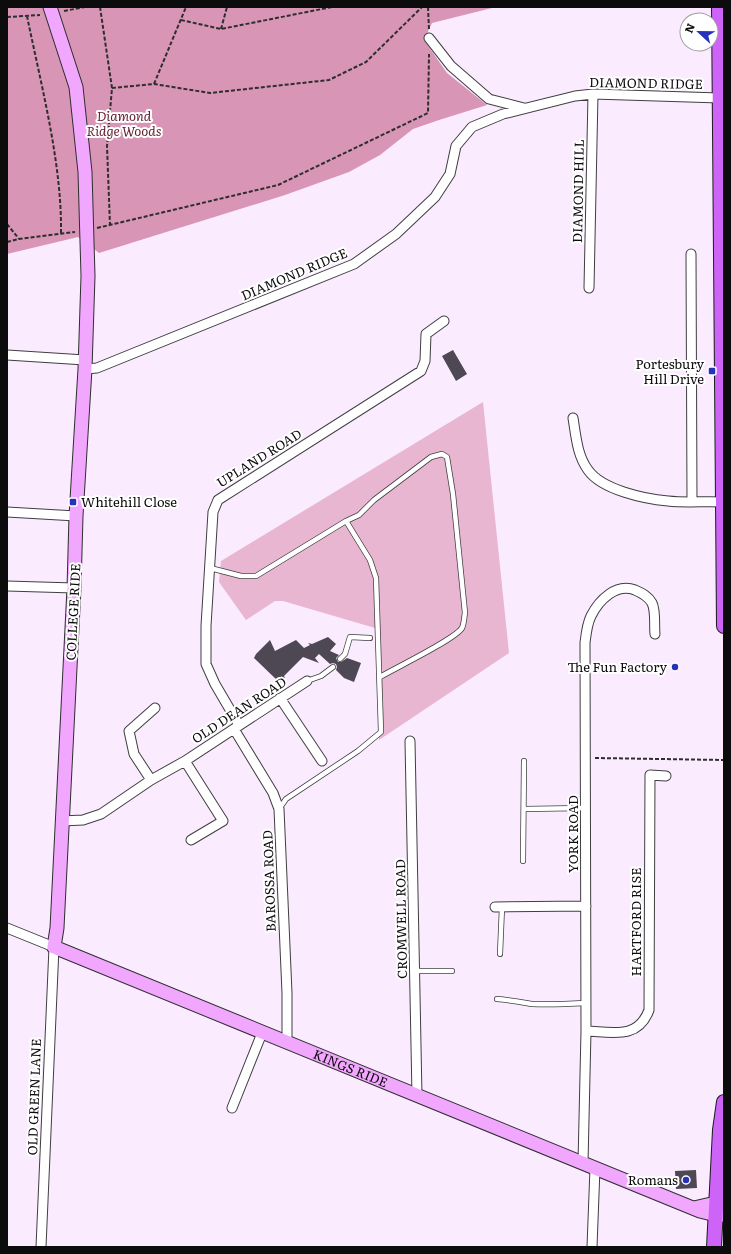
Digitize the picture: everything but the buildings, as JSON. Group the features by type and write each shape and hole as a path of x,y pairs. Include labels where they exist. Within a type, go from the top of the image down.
{"main road":[{"path":"719,7 722,67 720,98 722,152 724,626"},
{"path":"714,1247 720,1208 720,1130 724,1102"}],"street":[{"name":"COLLEGE RIDE","path":"50,7 76,87 85,172 88,276 85,365 76,516 74,588 57,928 54,947"},
{"name":"DIAMOND RIDGE","path":"429,38 451,66 489,99 525,108"},
{"name":"DIAMOND RIDGE","path":"7,355 98,368 354,264 396,234 435,197 450,174 456,146 472,126 503,114 575,96 593,94 720,98"},
{"name":"DIAMOND HILL","path":"589,288 593,94"},
{"path":"691,254 692,501"},
{"path":"416,338 426,334 444,320"},
{"name":"UPLAND ROAD","path":"237,727 206,664 206,626 213,512 218,500 421,371 425,361 426,334"},
{"path":"573,418 578,452 588,471 606,486 633,495 668,501 723,502"},
{"path":"7,512 76,516"},
{"path":"7,586 74,588"},
{"name":"YORK ROAD","path":"592,1247 586,1031 585,643 591,616 606,596 620,588 634,589 647,596 653,605 655,634"},
{"name":"OLD DEAN ROAD","path":"62,821 83,820 101,814 151,780 185,761 307,681"},
{"path":"280,698 322,760"},
{"path":"151,780 134,754 129,731 155,708"},
{"name":"BAROSSA ROAD","path":"237,727 273,793 279,809 287,993 287,1043"},
{"name":"CROMWELL ROAD","path":"410,741 417,1096"},
{"name":"OLD DEAN ROAD","path":"185,761 223,821 191,840"},
{"name":"HARTFORD RISE","path":"586,1031 625,1033 638,1027 645,1020 649,1010 650,775 666,776"},
{"path":"499,907 586,906"},
{"name":"KINGS RIDE","path":"7,928 694,1208 720,1208"},
{"name":"OLD GREEN LANE","path":"41,1247 54,947"},
{"path":"232,1108 262,1032"}],"lane":[{"path":"210,568 241,576 256,576 358,515 374,500 432,457 442,454 447,457 453,494 465,613 464,622 462,628 448,640 380,677"},
{"path":"279,809 286,799 358,751 380,732 380,677 376,578 370,560 346,521"},
{"path":"340,659 345,654 350,637 370,638"},
{"path":"307,681 321,676 333,667"},
{"path":"523,861 524,761"},
{"path":"524,809 586,808"},
{"path":"499,907 500,954"},
{"path":"415,972 452,971"},
{"path":"497,999 531,1004 586,1004"}],"path":[{"path":"100,7 112,88 107,146 110,226"},
{"path":"154,84 186,7"},
{"path":"221,29 227,7"},
{"path":"181,20 221,29 332,7"},
{"path":"112,88 154,84 210,93 329,80 366,62 422,7"},
{"path":"7,242 19,238 87,231 278,186 428,113 428,7"},
{"path":"27,16 52,138 62,208 61,234"},
{"path":"7,224 19,238"},
{"path":"585,757 724,760"}],"shaded area":[{"path":"483,402 509,653 379,740 375,628 283,601 275,601 246,620 219,582 221,561"}],"green space":[{"name":"Diamond Ridge Woods","path":"7,7 496,7 432,23 424,40 447,73 487,105 413,129 380,155 349,172 285,195 99,253 78,237 7,254"}],"place":[{"name":"Portesbury Hill Drive","path":"712,371"},
{"name":"Whitehill Close","path":"73,502"},
{"name":"The Fun Factory","path":"675,667"},
{"name":"Romans","path":"686,1180"}]}
